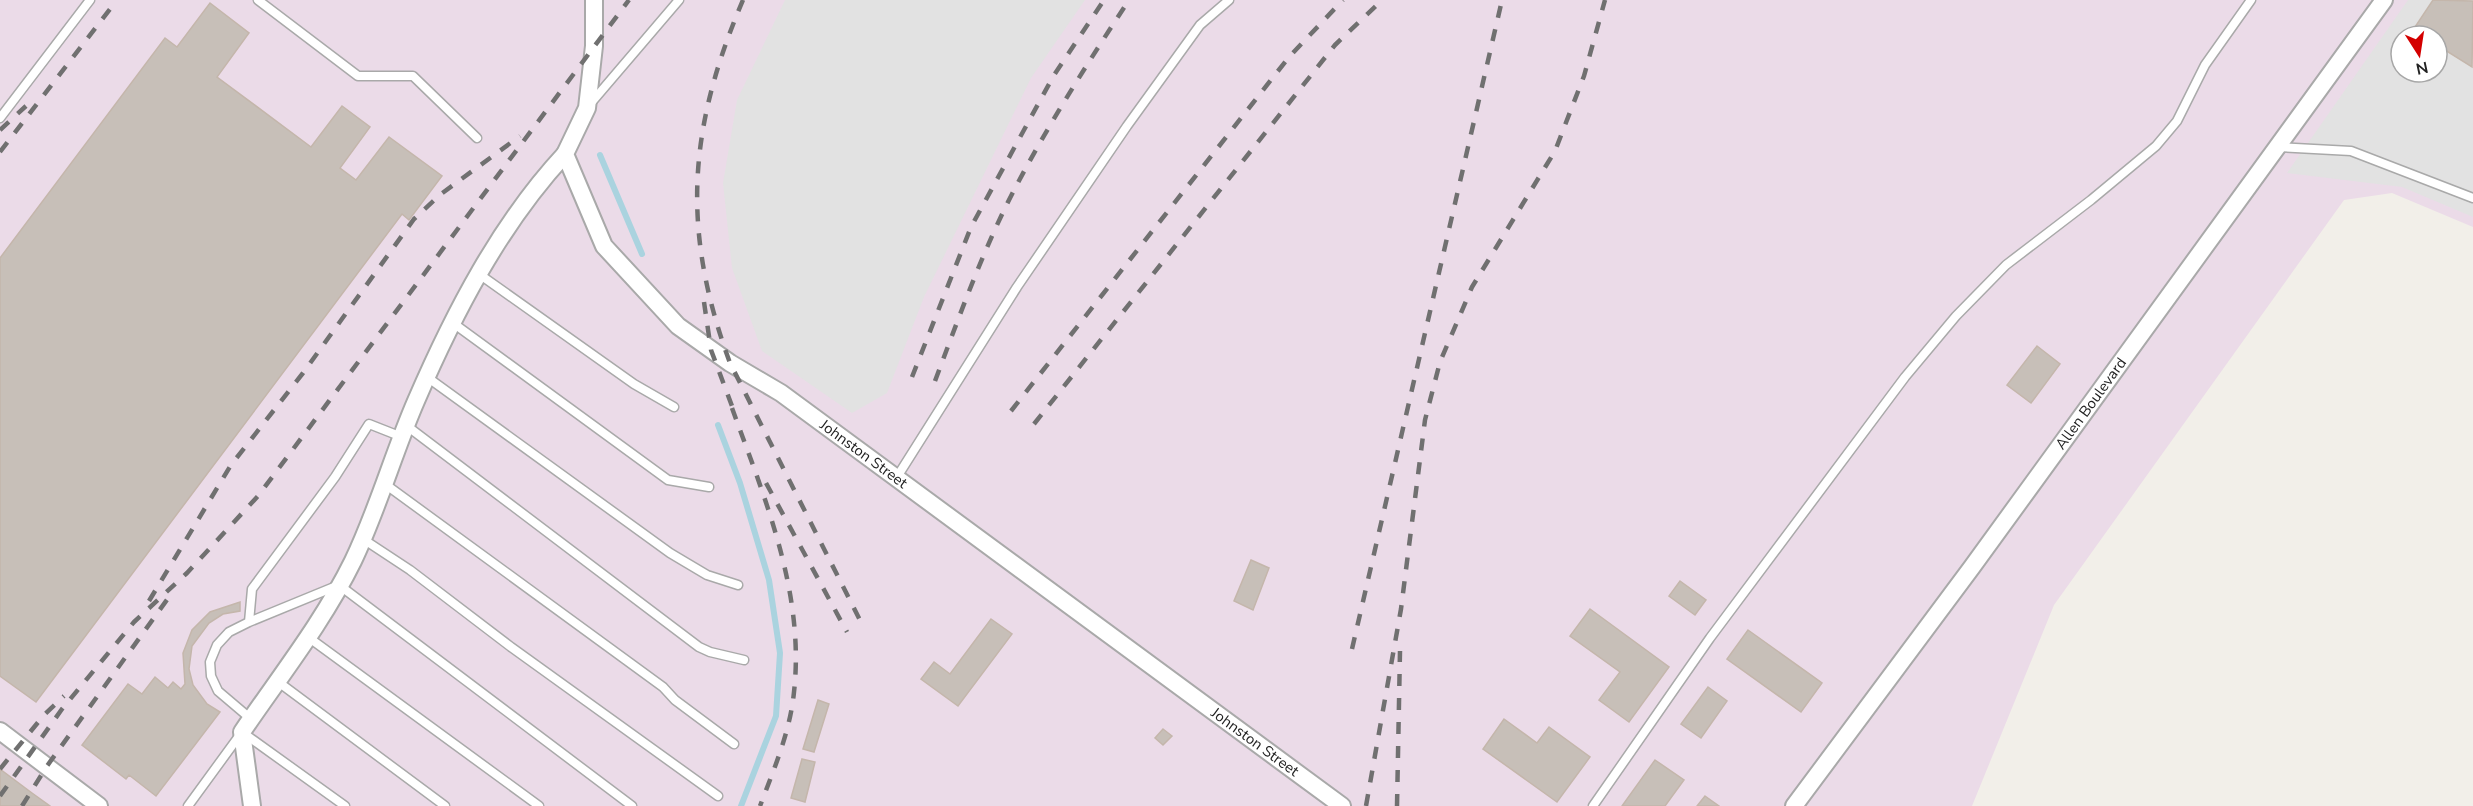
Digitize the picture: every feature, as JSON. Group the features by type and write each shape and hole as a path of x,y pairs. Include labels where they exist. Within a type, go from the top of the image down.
{"street":[{"path":"252,806 246,726 308,637 363,539 428,377 479,274 540,181 565,154 586,108 594,46 594,0"},
{"name":"Allen Boulevard","path":"1794,806 1972,567 2384,0"},
{"name":"Johnston Street","path":"565,154 604,246 678,326 730,363 781,393 1342,806"},
{"path":"0,731 99,806"}],"lane":[{"path":"0,118 90,0"},
{"path":"258,0 358,76 413,76 477,138"},
{"path":"586,108 679,0"},
{"path":"897,477 1017,287 1127,126 1200,25 1229,0"},
{"path":"1593,806 1710,638 1905,376 1956,316 2006,265 2091,200 2156,146 2178,121 2205,64 2251,0"},
{"path":"2277,147 2351,151 2473,198"},
{"path":"479,274 634,384 674,407"},
{"path":"453,323 668,480 709,487"},
{"path":"428,377 670,553 707,575 738,585"},
{"path":"249,622 252,589 335,477 369,424 405,431 699,646 710,652 744,660"},
{"path":"386,484 663,687 675,699 734,744"},
{"path":"363,539 410,570 511,647 718,795"},
{"path":"345,806 246,726 218,691 211,676 210,662 217,645 230,632 339,585 632,806"},
{"path":"308,637 539,806"},
{"path":"277,681 445,806"},
{"path":"188,806 246,726"}],"shaded area":[{"path":"0,0 2473,0 2473,227 2392,193 2344,200 2054,605 1972,806 0,806"},
{"path":"785,0 1085,0 1031,78 924,297 887,393 852,413 762,351 732,268 723,183 737,100"},
{"path":"2408,0 2473,0 2473,217 2402,187 2287,173 2389,27 2389,84 2449,84 2449,24 2391,24"}],"building":[{"path":"2433,0 2473,1 2472,67 2449,53 2449,24 2417,24"},
{"path":"210,3 249,33 217,77 311,147 342,106 370,127 340,168 356,180 389,137 442,176 409,220 402,214 36,702 0,676 0,258 165,38 177,47"},
{"path":"2037,346 2060,364 2031,403 2007,385"},
{"path":"1251,560 1269,568 1253,610 1234,601"},
{"path":"1680,581 1706,600 1695,615 1669,596"},
{"path":"240,602 240,611 223,614 209,623 192,646 189,669 193,685 207,704 220,712 156,796 129,775 126,779 82,745 128,684 142,694 155,677 168,688 173,682 181,689 185,684 183,653 192,630 210,612"},
{"path":"1590,609 1669,667 1629,722 1599,700 1620,672 1570,636"},
{"path":"991,619 1012,634 958,706 921,679 934,662 950,674"},
{"path":"1748,630 1822,683 1801,712 1727,659"},
{"path":"1708,687 1727,701 1701,738 1681,724"},
{"path":"818,700 829,704 814,752 803,749"},
{"path":"1504,719 1537,743 1549,727 1590,757 1557,802 1483,749"},
{"path":"1163,729 1172,736 1163,745 1155,738"},
{"path":"802,759 815,762 805,802 791,798"},
{"path":"1655,760 1684,780 1665,806 1622,806"},
{"path":"0,769 32,793 50,806 0,806"},
{"path":"1705,796 1719,806 1697,806"}],"waterway":[{"path":"600,155 642,254"},
{"path":"718,425 740,483 769,580 780,653 776,716 741,806"}],"railway":[{"path":"0,152 117,0"},
{"path":"0,796 62,709 134,622 187,573 258,496 629,0"},
{"path":"743,0 711,92 702,136 697,180 698,224 704,268 714,315 730,363 863,626"},
{"path":"912,377 971,227 1054,75 1104,0"},
{"path":"935,381 979,267 1022,174 1051,123 1129,0"},
{"path":"1011,411 1289,57 1343,0"},
{"path":"1034,424 1335,45 1382,0"},
{"path":"1352,649 1502,0"},
{"path":"1366,806 1401,609 1425,420 1440,362 1472,287 1555,151 1584,76 1605,0"},
{"path":"0,130 26,106"},
{"path":"149,601 231,465 303,373 414,219 441,194 520,136"},
{"path":"704,302 711,350 735,414"},
{"path":"732,408 780,547 794,619 796,655 792,707 781,750 760,806"},
{"path":"766,483 847,632"},
{"path":"22,806 47,766 169,597"},
{"path":"1397,806 1400,651"},
{"path":"0,769 44,715 64,696"}]}
